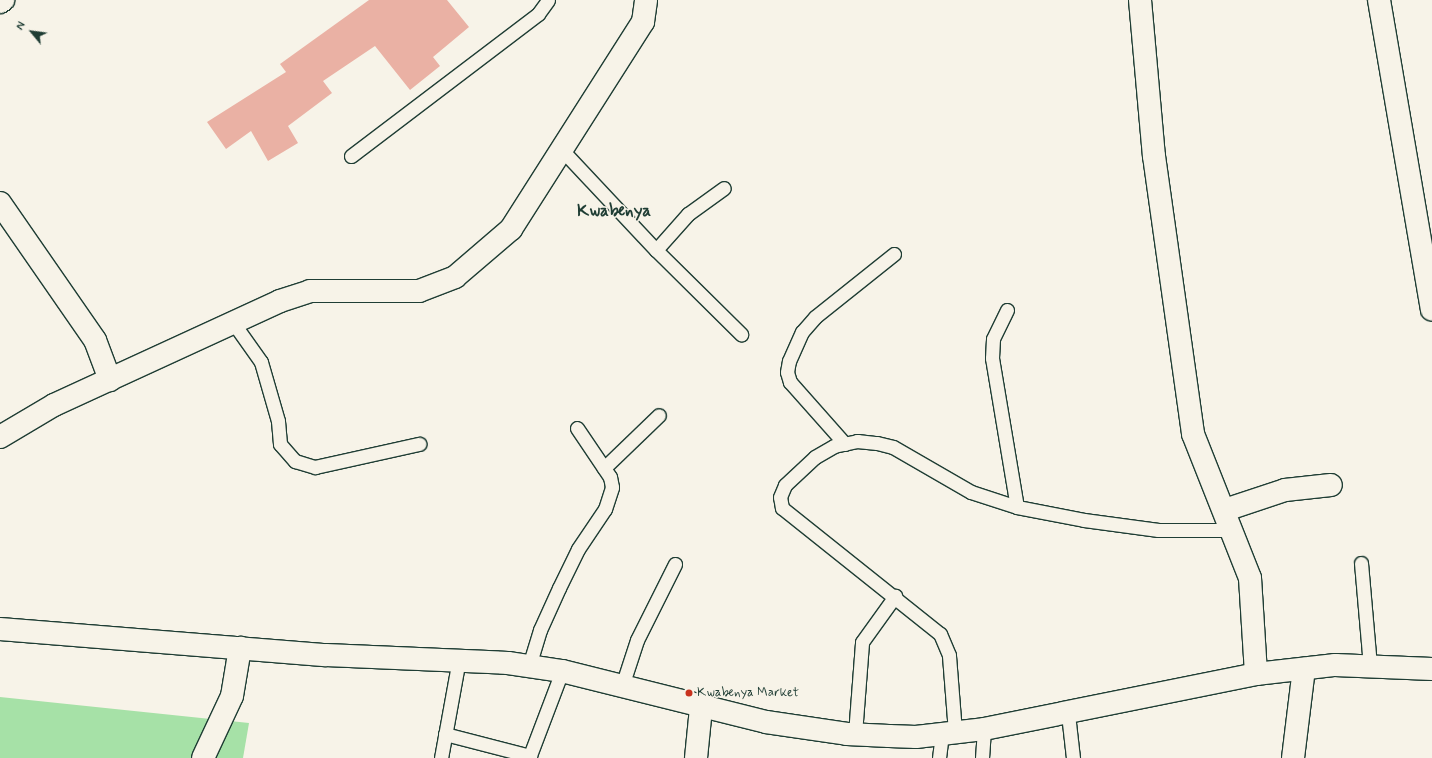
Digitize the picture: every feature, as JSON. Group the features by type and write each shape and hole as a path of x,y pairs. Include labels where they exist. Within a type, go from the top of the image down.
{"street":[{"path":"0,437 54,405 110,380 232,321 310,291 381,293 419,291 438,286 469,266 503,239 562,150 643,22 646,0"},
{"path":"1140,0 1154,156 1193,434 1229,520 1254,598 1256,674"},
{"path":"1379,0 1432,310"},
{"path":"0,203 95,340 110,380"},
{"path":"1229,520 1285,490 1332,485"},
{"path":"0,629 326,655 459,659 529,666 562,671 701,708 766,722 855,734 916,737 984,729 1068,714 1256,674 1304,669 1370,665 1432,668"},
{"path":"203,758 232,696 240,648"},
{"path":"1293,758 1304,669"},
{"path":"696,758 701,708"}],"lane":[{"path":"351,156 538,14 548,0"},
{"path":"562,150 656,250 740,334"},
{"path":"656,250 688,214 724,188"},
{"path":"846,444 790,382 787,372 789,361 802,332 815,317 894,254"},
{"path":"1007,310 993,339 992,358 1018,507"},
{"path":"232,321 261,362 278,421 280,444 295,461 315,467 419,444"},
{"path":"604,468 659,415"},
{"path":"529,666 540,630 559,588 578,549 605,509 612,487 604,468 577,428"},
{"path":"939,758 949,733 949,655 940,634 895,596 782,508 780,496 785,485 815,457 857,441 893,447 971,492 1018,507 1084,520 1158,530 1229,520"},
{"path":"1361,563 1370,665"},
{"path":"622,686 637,640 675,564"},
{"path":"855,734 862,642 895,596"},
{"path":"441,758 459,659"},
{"path":"445,734 530,757 562,671"},
{"path":"1068,714 1073,758"},
{"path":"982,758 984,729"}],"green space":[{"path":"0,697 249,723 243,758 0,758"}],"building":[{"path":"369,0 447,0 469,27 433,57 440,66 410,90 375,46 323,81 332,93 288,126 298,143 268,161 251,131 226,149 207,122 286,72 280,64"}],"place":[{"name":"Kwabenya Market","path":"689,693"}],"district":[{"name":"Kwabenya","path":"614,212"}]}
